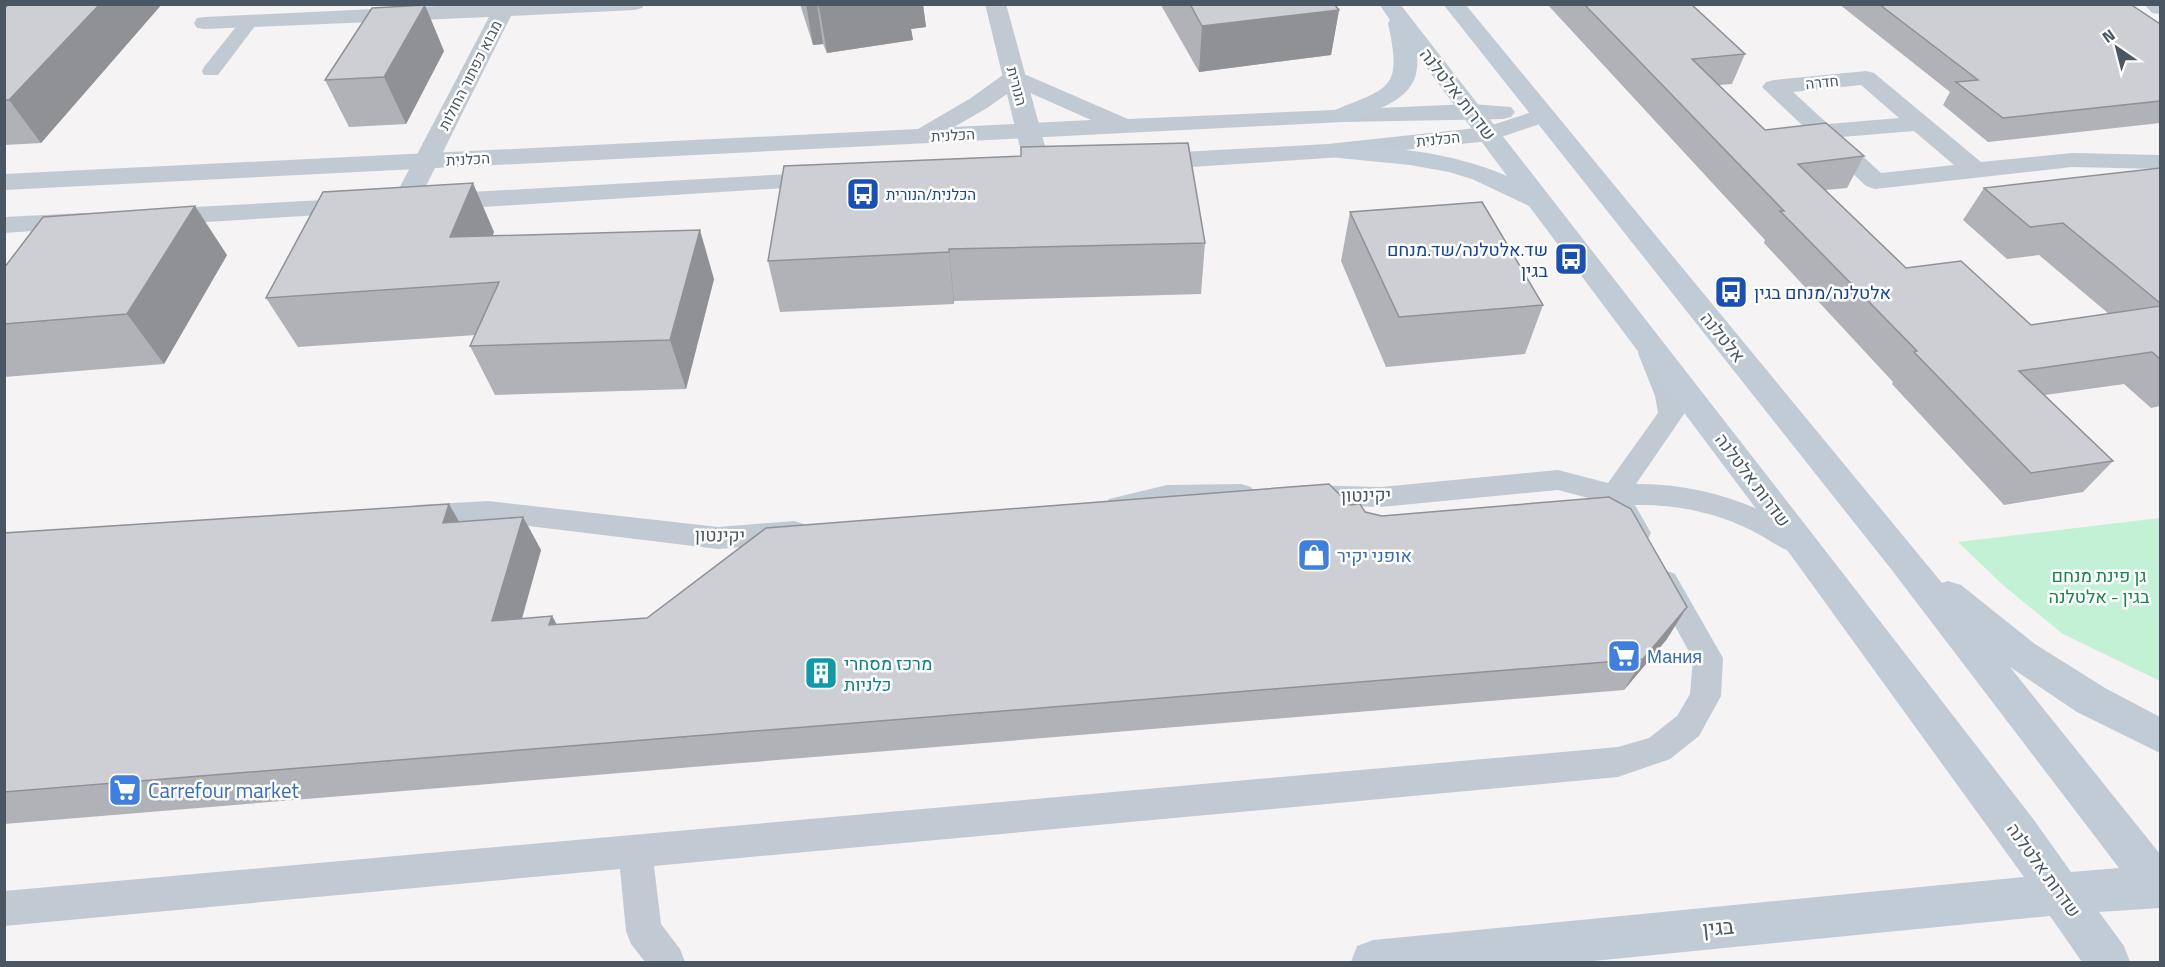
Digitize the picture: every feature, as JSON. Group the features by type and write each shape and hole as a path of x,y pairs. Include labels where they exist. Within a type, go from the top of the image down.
{"main road":[{"path":"1454,4 1544,115"},
{"path":"1343,115 1381,99 1399,89 1404,82 1408,69 1406,49 1393,10"},
{"name":"שדרות אלטלנה","path":"1393,10 1802,545 2062,894 2108,963"},
{"name":"אלטלנה","path":"1544,115 1903,559"},
{"path":"1328,152 1415,156 1459,165 1504,182 1543,204"},
{"path":"1903,559 2022,655 2091,700 2160,736"},
{"path":"1903,559 2160,885"},
{"name":"בגין","path":"1373,963 1814,917 2160,885"}],"street":[{"name":"מבוא כפתור החולות","path":"205,23 249,22 382,10 503,10 635,4"},
{"name":"הנורית","path":"995,4 1037,168"},
{"path":"2154,4 2160,8"},
{"name":"מבוא כפתור החולות","path":"404,204 503,10"},
{"path":"918,137 952,120 1015,77 1084,110 1128,126"},
{"name":"חדרה","path":"1975,170 1866,78 1774,87 1875,181 2072,160 2160,162"},
{"name":"הכלנית","path":"4,182 1343,115 1471,111 1544,115"},
{"name":"הכלנית","path":"1128,163 1328,152 1489,134 1544,115"},
{"path":"1822,132 1919,123"},
{"path":"4,225 847,179"}],"lane":[{"path":"211,71 249,22"},
{"path":"1583,517 1615,495 1644,448 1671,414 1668,396 1643,335"},
{"name":"יקינטון","path":"1097,511 1167,495 1381,497 1558,480 1615,495 1658,494 1714,504 1761,522 1802,545"},
{"path":"4,909 1618,762 1659,749 1688,726 1705,696 1708,658 1615,495"},
{"name":"יקינטון","path":"395,518 488,511 718,537 824,530"},
{"path":"635,851 644,930 667,963"}],"green space":[{"name":"גן פינת מנחם בגין - אלטלנה","path":"2160,518 2160,681 2063,634 2004,586 1958,542"}],"building":[{"path":"9,4 100,4 9,100 4,100 4,9"},
{"path":"818,4 837,4 819,7"},
{"path":"1190,4 1334,4 1339,10 1202,26"},
{"path":"1584,4 1691,4 1745,54 1692,59 1765,130 1826,123 1864,156 1798,164 1906,268 1961,261 2031,325 2160,306 2160,359 2152,352 2019,371 2113,461 2031,473 1914,352 1917,351 1780,211 1784,211"},
{"path":"1879,4 2130,4 2160,24 2160,101 2003,118 1956,82 1978,80"},
{"path":"425,5 384,77 325,80 372,8"},
{"path":"1188,143 1205,243 949,249 949,252 768,261 784,166 1021,156 1021,147"},
{"path":"2160,168 2160,303 2063,223 2030,227 1984,188"},
{"path":"473,183 450,237 700,230 670,340 470,346 499,282 266,298 323,192"},
{"path":"1482,202 1543,305 1399,317 1350,212"},
{"path":"195,206 127,314 4,324 4,268 43,217"},
{"name":"מרכז מסחרי כלניות","path":"1329,484 1350,505 1360,504 1365,512 1382,516 1609,497 1631,509 1687,607 1643,659 4,792 4,533 449,504 443,523 523,517 492,621 552,616 549,625 647,618 766,528"}],"place":[{"name":"הכלנית/הנורית","path":"863,194"},
{"name":"שד.אלטלנה/שד.מנחם בגין","path":"1571,259"},
{"name":"אלטלנה/מנחם בגין","path":"1731,292"},
{"name":"אופני יקיר","path":"1314,555"},
{"name":"Мания","path":"1624,656"},
{"name":"מרכז מסחרי כלניות","path":"821,673"},
{"name":"Carrefour market","path":"125,790"}]}
